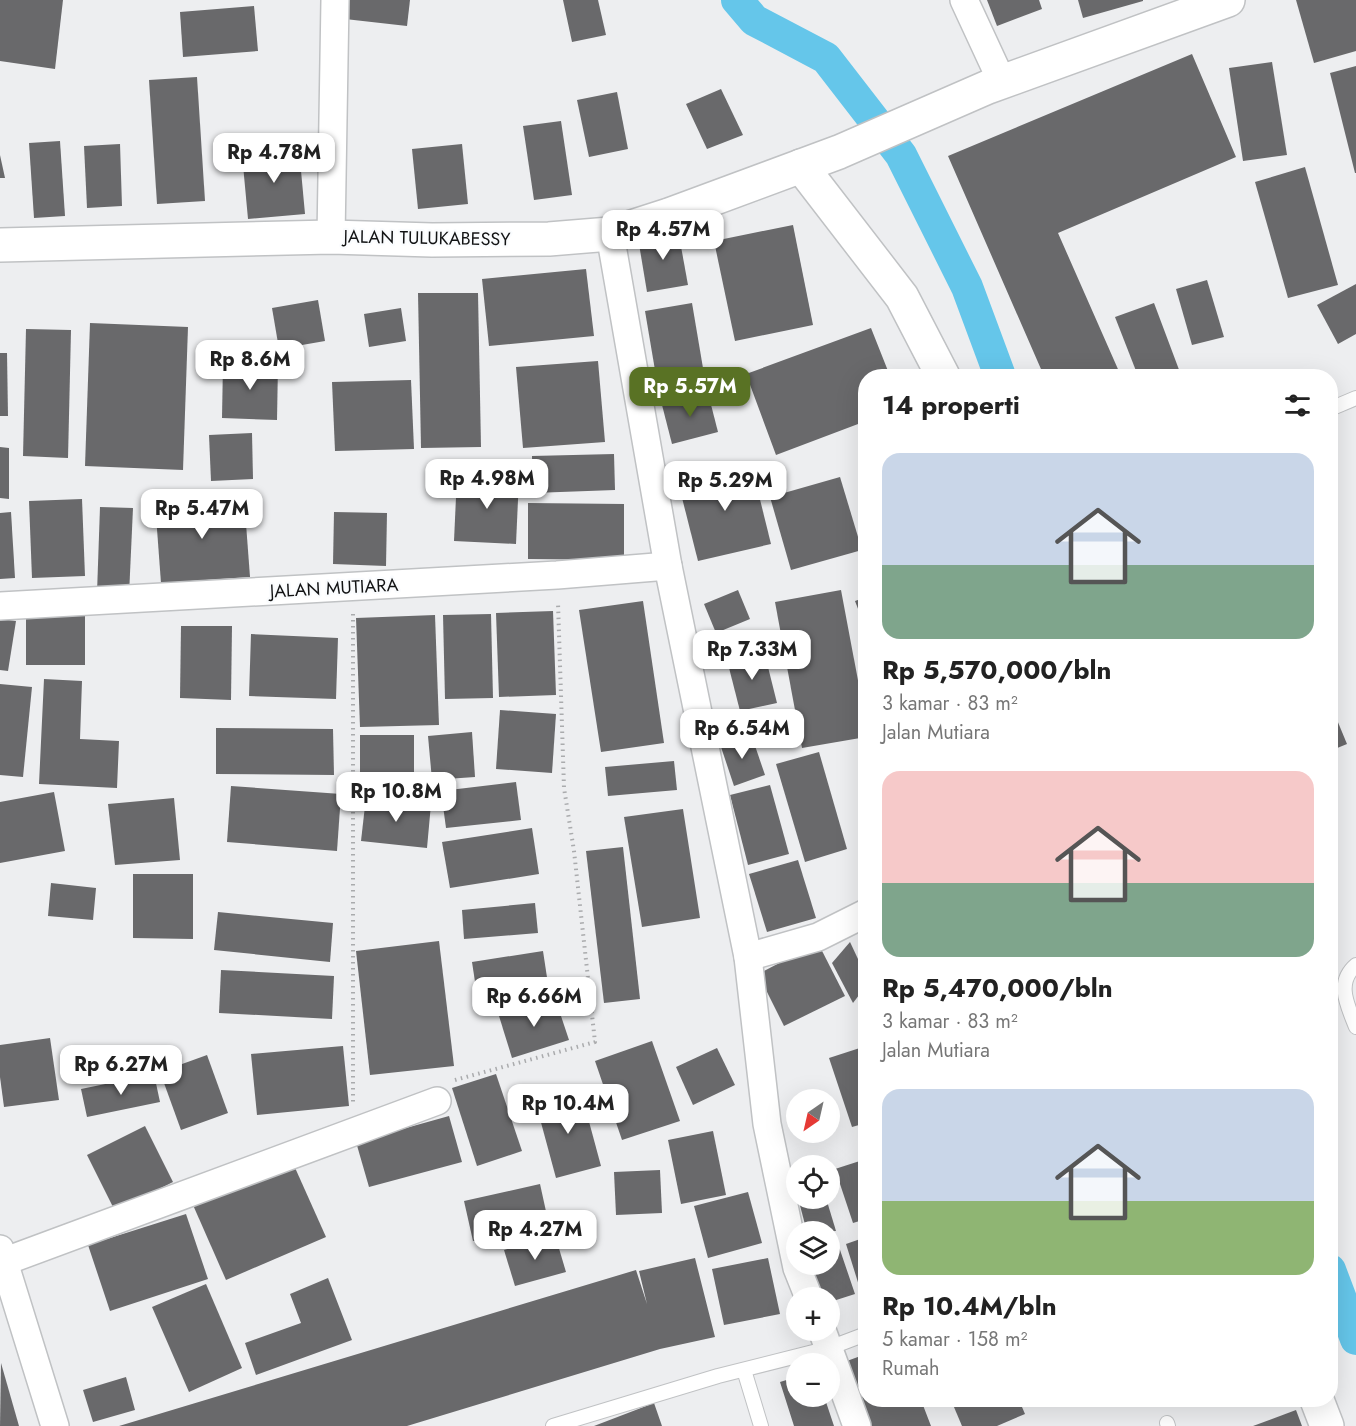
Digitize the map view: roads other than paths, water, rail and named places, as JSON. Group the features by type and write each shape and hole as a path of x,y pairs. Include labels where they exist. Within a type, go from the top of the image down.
{"main road":[{"name":"JALAN TULUKABESSY","path":"0,245 331,237 432,240 549,239 610,234 839,152 995,85 1228,0"},
{"path":"801,166 902,297 939,369"},
{"path":"1320,1407 1327,1426"}],"street":[{"path":"331,237 335,0"},
{"path":"964,0 995,85"},
{"path":"610,234 668,566 748,957 767,1124 797,1268 805,1287"},
{"name":"JALAN MUTIARA","path":"0,606 557,575 668,566"},
{"path":"748,957 818,937 858,918"},
{"path":"55,1426 2,1256 437,1101"},
{"path":"826,1341 857,1426"}],"lane":[{"path":"1338,406 1356,398"},
{"path":"1356,965 1349,971 1343,994 1356,1027"},
{"path":"840,1337 858,1335"},
{"path":"553,1426 744,1370 820,1341"},
{"path":"744,1370 760,1426"}],"waterway":[{"path":"737,0 754,20 826,58 901,155 967,287 997,369"},
{"path":"1338,1291 1356,1339"}]}
